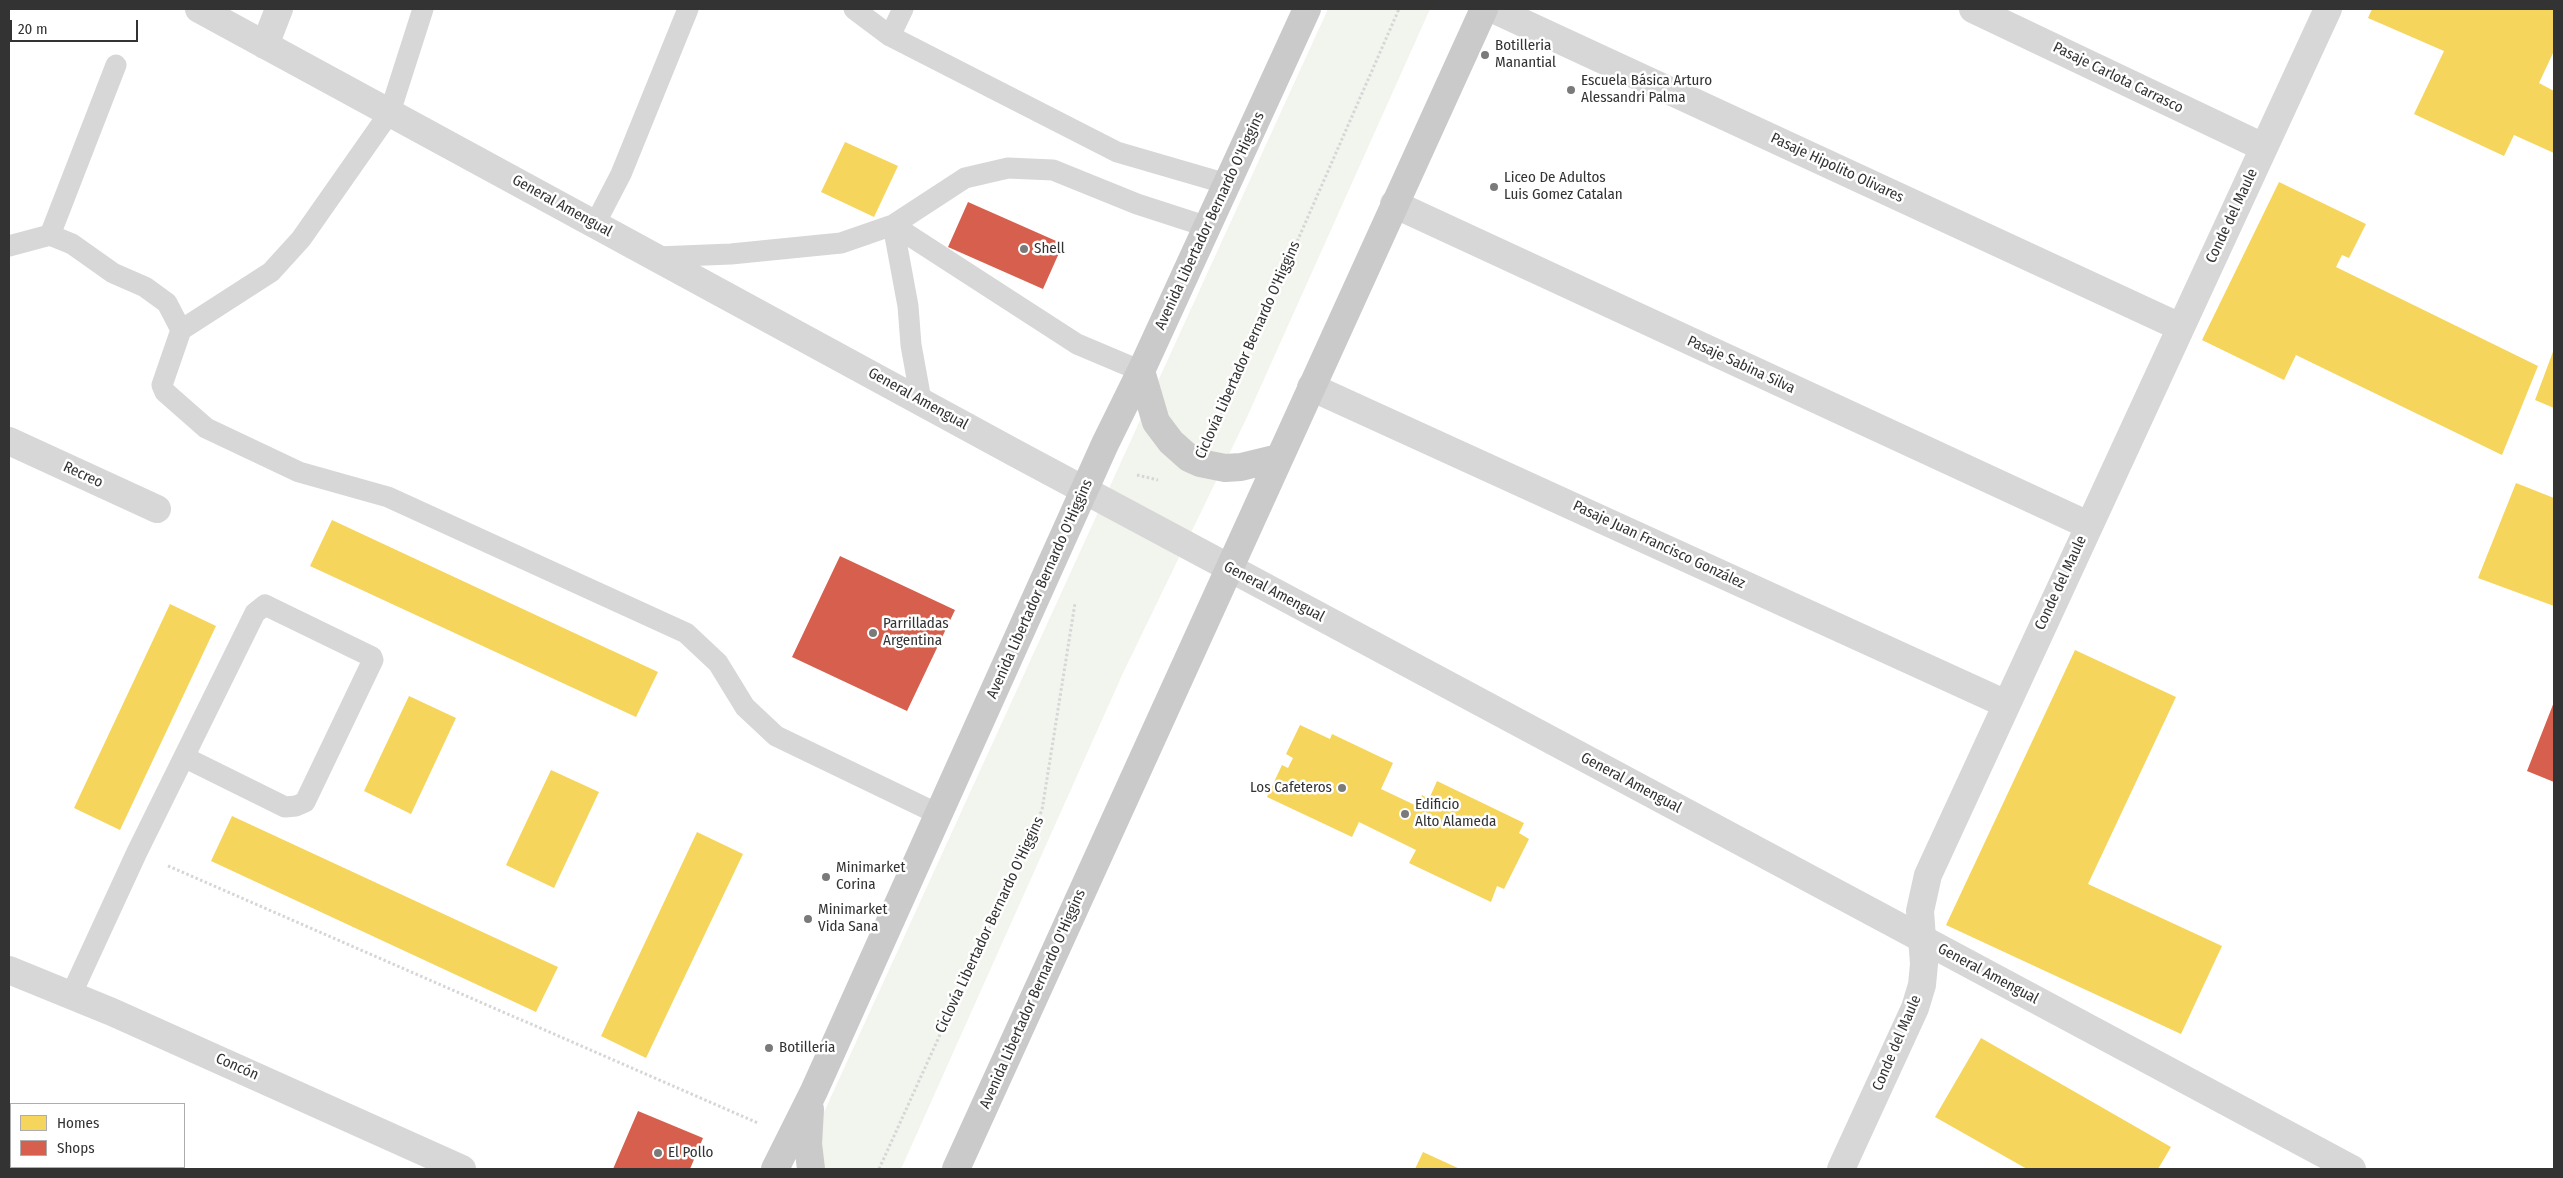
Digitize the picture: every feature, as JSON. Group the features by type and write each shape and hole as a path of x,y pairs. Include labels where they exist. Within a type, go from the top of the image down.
{"main road":[{"name":"Avenida Libertador Bernardo O'Higgins","path":"775,1169 814,1091 1085,490 1142,371 1307,9"},
{"name":"Avenida Libertador Bernardo O'Higgins","path":"956,1169 1228,567 1484,9"},
{"path":"1142,371 1151,409 1162,433 1179,449 1200,462 1225,468 1241,467 1278,458"},
{"path":"811,1169 808,1144 809,1117 814,1091"}],"street":[{"name":"General Amengual","path":"199,9 1085,490 2352,1169"},
{"path":"265,45 279,9"},
{"name":"Pasaje Hipolito Olivares","path":"1493,9 2180,327"},
{"name":"Pasaje Carlota Carrasco","path":"1973,9 2264,148"},
{"name":"Conde del Maule","path":"1841,1169 1915,1008 1923,971 1920,911 1928,875 2088,525 2328,9"},
{"name":"Pasaje Sabina Silva","path":"1394,204 2088,525"},
{"name":"Pasaje Juan Francisco González","path":"1311,387 2006,704"},
{"name":"Recreo","path":"9,441 157,510"},
{"name":"Concón","path":"9,970 208,1054 462,1169"}],"lane":[{"path":"423,9 390,112 301,239 271,272 181,330 162,385 168,398 206,428 299,472 388,497 686,633 718,662 746,707 776,736 938,814"},
{"path":"595,224 621,174 688,9"},
{"path":"854,9 890,36 1117,152 1227,184"},
{"path":"890,36 903,9"},
{"path":"50,235 116,65"},
{"path":"657,257 730,254 841,243 892,226 965,178 1008,168 1053,170 1137,204 1208,227"},
{"path":"892,226 1077,344 1142,371"},
{"path":"892,226 908,306 911,345 921,400"},
{"path":"9,246 50,235 72,244 113,273 145,287 167,303 181,330"},
{"path":"71,995 137,852 186,758 256,614 264,605 372,656 372,660 305,802 296,806 285,806 186,758"}],"path":[{"name":"Ciclovía Libertador Bernardo O'Higgins","path":"1117,507 1128,484 1136,475 1176,485 1200,462 1399,9"},
{"name":"Ciclovía Libertador Bernardo O'Higgins","path":"878,1169 1042,810 1076,597"},
{"path":"137,852 791,1137"}],"shaded area":[{"path":"1328,9 1430,9 1247,417 1123,673 901,1169 798,1169"}],"building: Homes":[{"path":"2372,9 2554,9 2554,51 2539,83 2554,91 2554,153 2514,135 2504,156 2414,114 2444,51 2368,18"},
{"path":"845,142 898,166 874,217 821,192"},
{"path":"2279,182 2366,224 2349,258 2342,255 2336,267 2538,366 2502,455 2296,355 2284,380 2202,340"},
{"path":"2554,349 2554,408 2535,400"},
{"path":"2516,483 2554,498 2554,606 2478,578"},
{"path":"332,520 658,672 636,717 310,566"},
{"path":"170,604 216,626 120,830 74,808"},
{"path":"2075,650 2176,697 2088,884 2222,946 2181,1034 1946,925"},
{"path":"409,696 456,718 411,814 364,791"},
{"name":"Edificio Alto Alameda","path":"1300,725 1330,739 1332,734 1393,763 1381,789 1417,806 1422,795 1429,799 1437,781 1524,823 1519,833 1529,839 1504,889 1497,886 1491,902 1409,863 1416,850 1359,822 1352,837 1267,797 1282,765 1288,768 1293,758 1286,754"},
{"path":"551,770 599,792 554,888 506,865"},
{"path":"232,816 558,967 536,1012 211,861"},
{"path":"697,832 743,854 646,1058 601,1036"},
{"path":"1981,1038 2171,1147 2158,1169 2027,1169 1935,1117"},
{"path":"1423,1152 1460,1169 1415,1169"}],"building: Shops":[{"path":"968,202 1063,244 1043,289 948,247"},
{"name":"Parrilladas Argentina","path":"840,556 955,610 907,711 792,657"},
{"path":"2554,702 2554,782 2527,771"},
{"name":"El Pollo","path":"638,1111 703,1138 690,1169 613,1169"}],"place":[{"name":"Botilleria Manantial","path":"1485,55"},
{"name":"Escuela Básica Arturo Alessandri Palma","path":"1571,90"},
{"name":"Liceo De Adultos Luis Gomez Catalan","path":"1494,187"},
{"name":"Shell","path":"1024,249"},
{"name":"Parrilladas Argentina","path":"873,633"},
{"name":"Los Cafeteros","path":"1342,788"},
{"name":"Edificio Alto Alameda","path":"1405,814"},
{"name":"Minimarket Corina","path":"826,877"},
{"name":"Minimarket Vida Sana","path":"808,919"},
{"name":"Botilleria","path":"769,1048"},
{"name":"El Pollo","path":"658,1153"}]}
